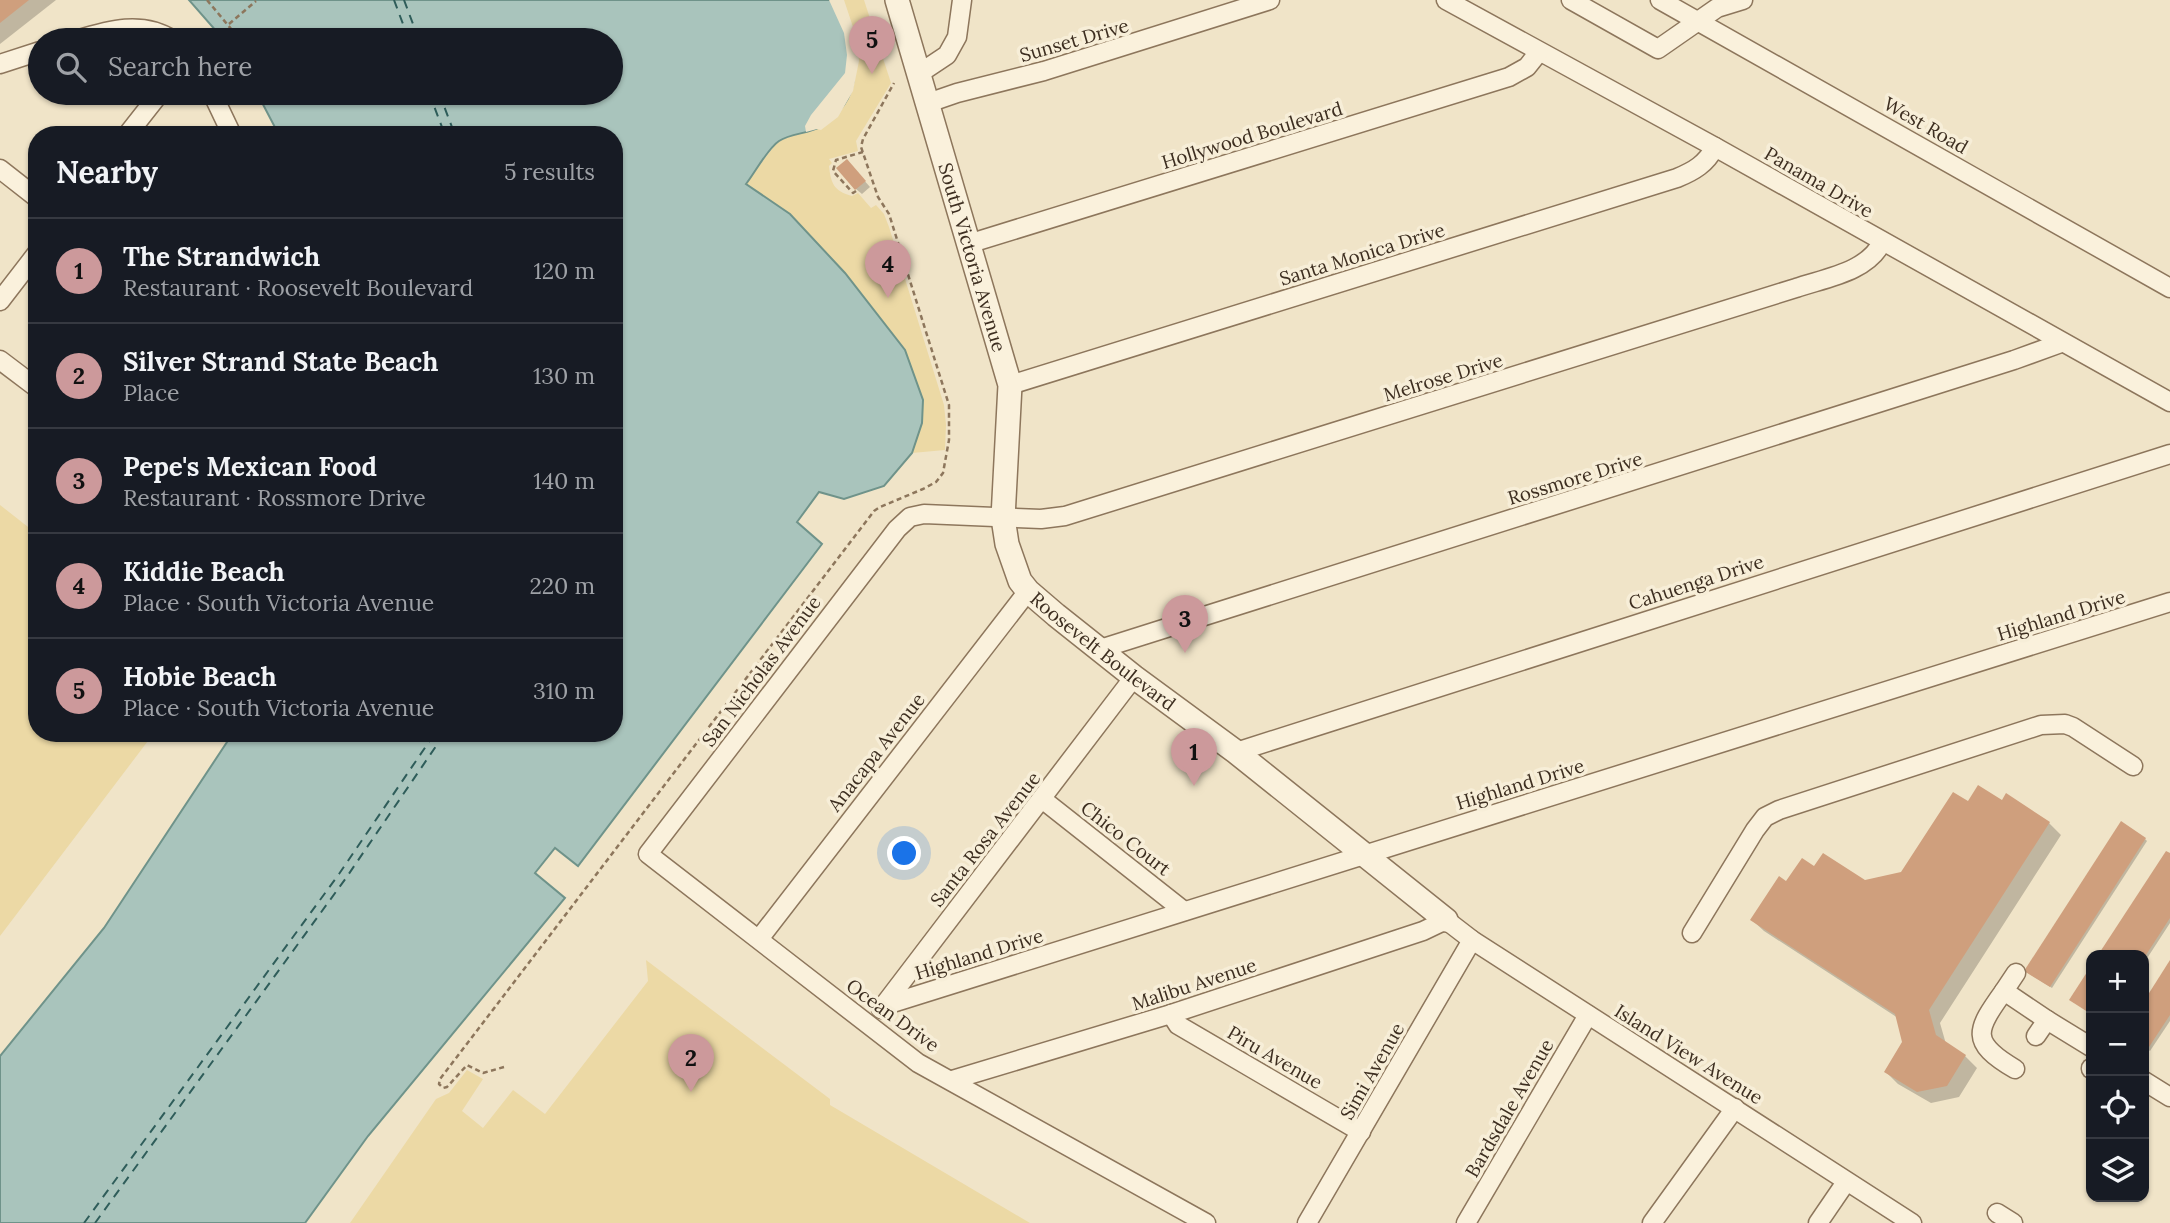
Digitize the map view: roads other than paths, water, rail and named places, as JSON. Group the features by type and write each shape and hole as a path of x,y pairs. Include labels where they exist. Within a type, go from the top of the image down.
{"street":[{"name":"South Victoria Avenue","path":"897,0 1010,385 1003,518"},
{"path":"920,73 947,55 957,37 961,0"},
{"name":"Sunset Drive","path":"929,103 957,93 1044,71 1270,0"},
{"name":"Panama Drive","path":"1446,0 2170,402"},
{"path":"1572,0 1658,49 1717,8 1743,0"},
{"name":"West Road","path":"1660,0 2170,288"},
{"name":"Hollywood Boulevard","path":"968,244 1509,77 1527,67 1539,51"},
{"path":"0,64 28,55"},
{"path":"134,126 151,105"},
{"path":"218,105 228,126"},
{"name":"Santa Monica Drive","path":"1010,385 1677,178 1708,161 1715,147"},
{"path":"0,169 28,191"},
{"name":"Melrose Drive","path":"1003,518 1041,519 1065,516 1796,288 1859,266 1877,253 1882,242"},
{"path":"0,301 28,265"},
{"name":"Rossmore Drive","path":"1100,649 1683,466 2060,343"},
{"path":"0,360 28,381"},
{"name":"Cahuenga Drive","path":"1236,752 2170,454"},
{"name":"San Nicholas Avenue","path":"648,854 897,529 910,517 923,514 1003,518"},
{"name":"Roosevelt Boulevard","path":"1003,518 1007,544 1020,581 1028,591 1446,919"},
{"name":"Anacapa Avenue","path":"758,939 1028,591"},
{"name":"Highland Drive","path":"883,1006 2170,603"},
{"name":"Santa Rosa Avenue","path":"867,1024 1135,677"},
{"path":"1692,933 1755,830 1765,817 1779,810 2041,724 2065,724 2073,727 2133,766"},
{"name":"Chico Court","path":"1042,799 1184,911"},
{"name":"Ocean Drive","path":"648,854 918,1063 1206,1223"},
{"name":"Island View Avenue","path":"1446,919 1472,940 1912,1223"},
{"name":"Malibu Avenue","path":"952,1080 1171,1014 1423,931 1446,919"},
{"name":"Simi Avenue","path":"1307,1223 1472,940"},
{"path":"2015,1069 1987,1050 1982,1024 2016,972"},
{"path":"2004,991 2086,1044"},
{"name":"Piru Avenue","path":"1171,1014 1178,1025 1361,1132"},
{"name":"Bardsdale Avenue","path":"1466,1223 1588,1015"},
{"path":"2036,1036 2047,1020"},
{"path":"2149,1084 2170,1097"},
{"path":"1652,1223 1735,1108"},
{"path":"1818,1223 1846,1182"},
{"path":"1997,1213 2013,1223"}],"water":[{"path":"189,0 840,0 853,53 853,85 847,100 837,114 820,127 789,136 775,144 746,184 790,214 845,273 905,350 923,400 922,423 912,453 884,486 844,499 819,492 797,522 822,544 578,866 555,848 535,873 565,898 368,1136 305,1223 0,1223 0,1056 104,928 227,742 623,742 623,126 274,126 263,105 623,105 623,28 214,28"}],"place":[{"name":"Hobie Beach","path":"872,74"},
{"name":"Kiddie Beach","path":"888,298"},
{"name":"Pepe's Mexican Food","path":"1185,653"},
{"name":"The Strandwich","path":"1194,786"},
{"name":"Silver Strand State Beach","path":"691,1092"}]}
